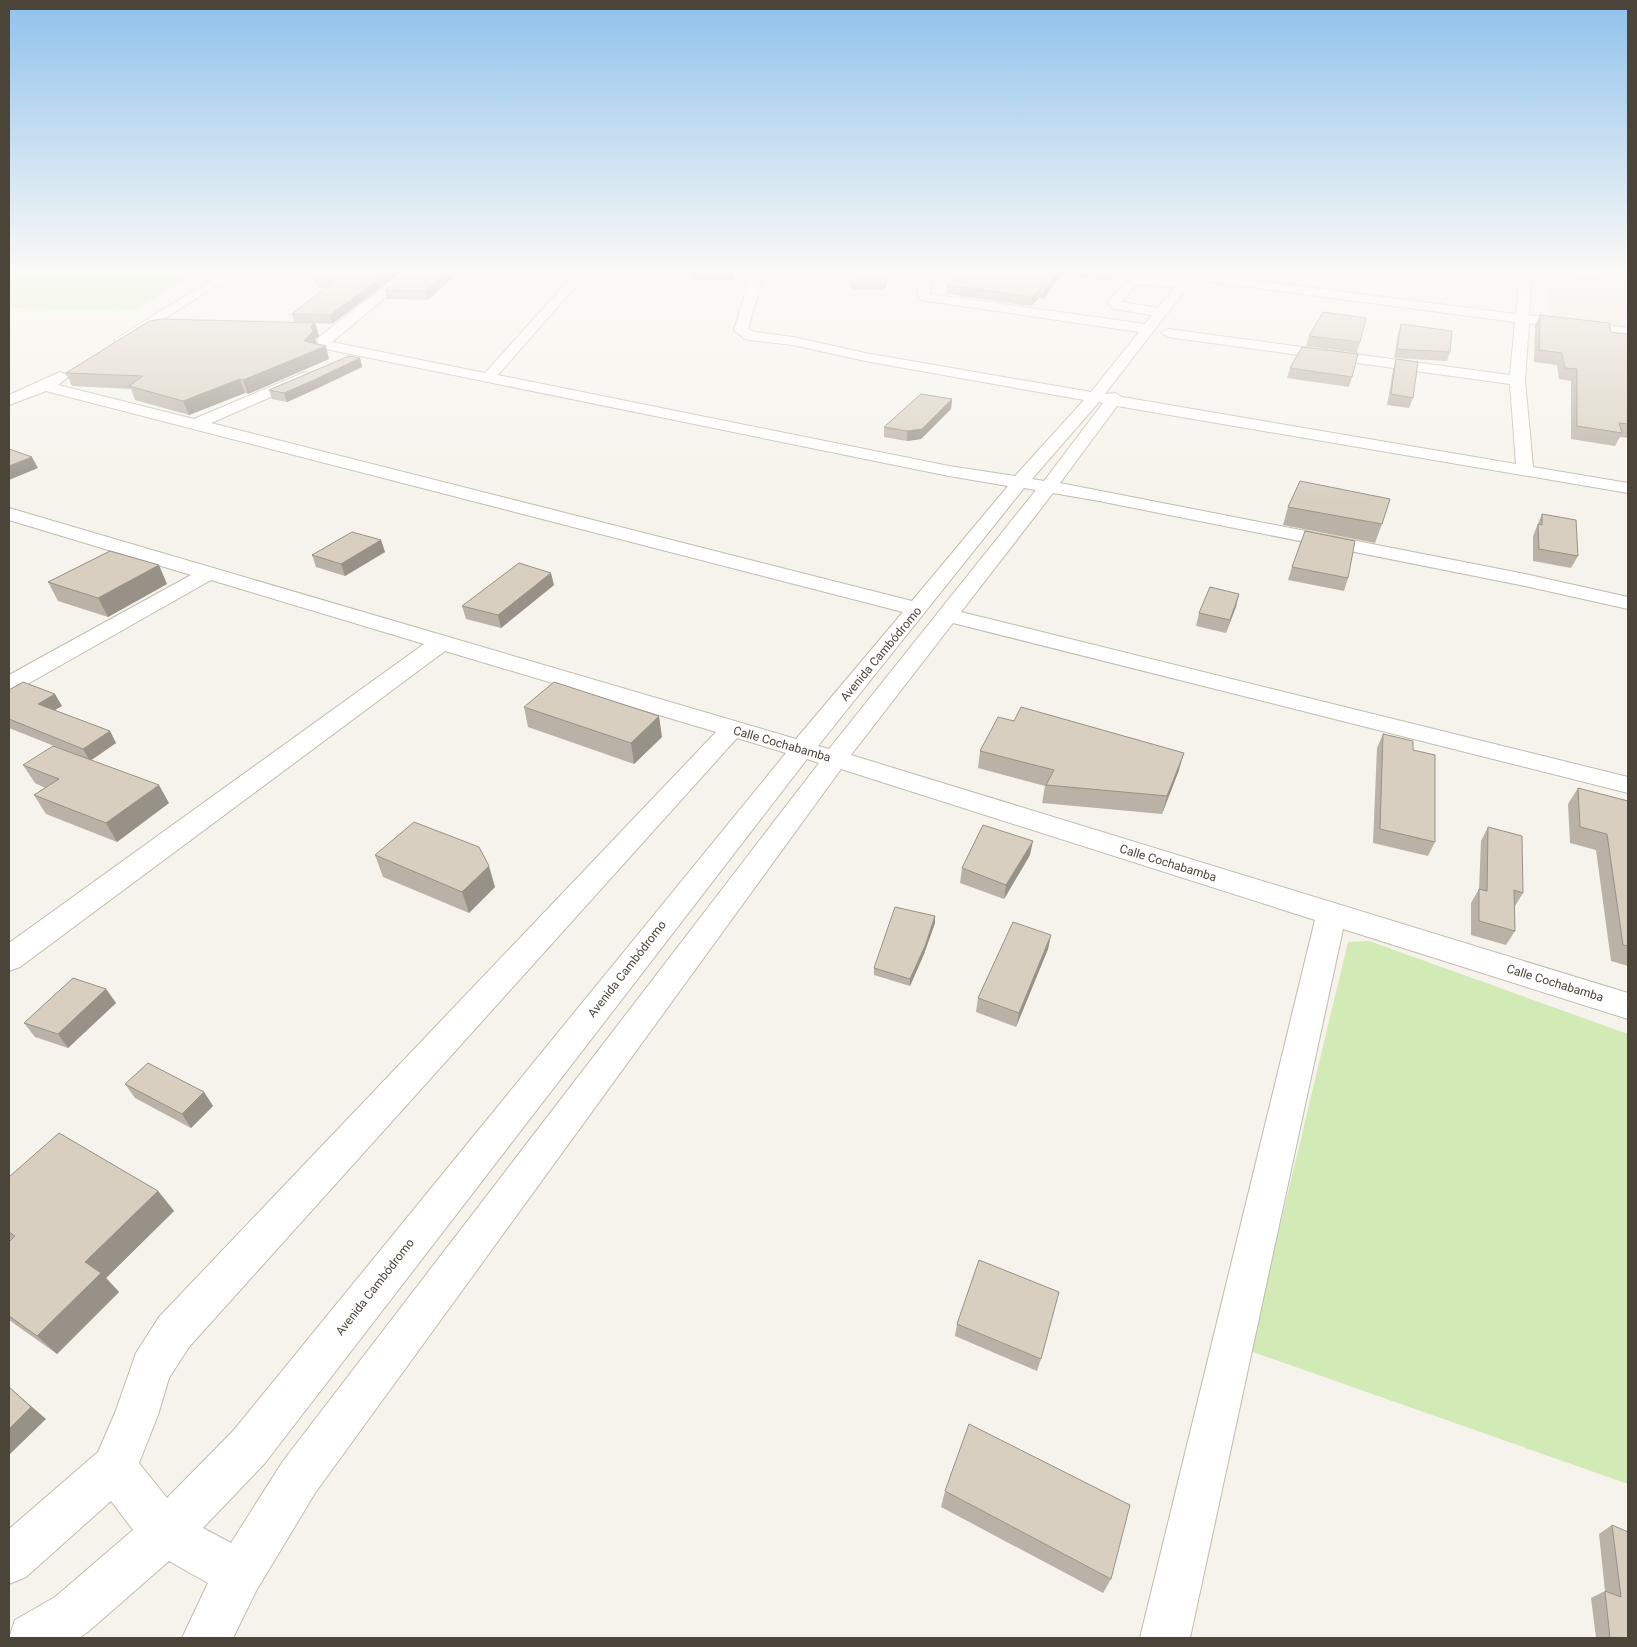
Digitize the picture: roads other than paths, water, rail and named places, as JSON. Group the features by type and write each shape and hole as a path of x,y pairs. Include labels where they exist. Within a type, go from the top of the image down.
{"street":[{"path":"343,349 949,471 1050,485 1525,580 1628,603"},
{"path":"488,378 514,349"},
{"path":"828,349 865,357 1628,488"},
{"name":"Avenida Cambódromo","path":"207,1638 238,1574 298,1477 819,754 918,609 1021,481 1095,397 1133,349"},
{"name":"Avenida Cambódromo","path":"33,1638 72,1614 165,1533 249,1446 819,754 946,615 1155,349"},
{"path":"1286,349 1517,380"},
{"path":"1520,349 1517,380 1525,470"},
{"path":"334,364 361,353"},
{"path":"9,400 45,386 70,371"},
{"path":"194,425 317,372"},
{"path":"45,386 918,609"},
{"name":"Calle Cochabamba","path":"9,514 819,754 1628,1006"},
{"path":"9,685 209,573"},
{"path":"946,615 1628,785"},
{"path":"9,959 442,643"},
{"path":"9,1560 114,1468 136,1415 151,1368 174,1332 720,726"},
{"path":"1165,1638 1331,914"},
{"path":"114,1468 165,1533 238,1574"}]}
